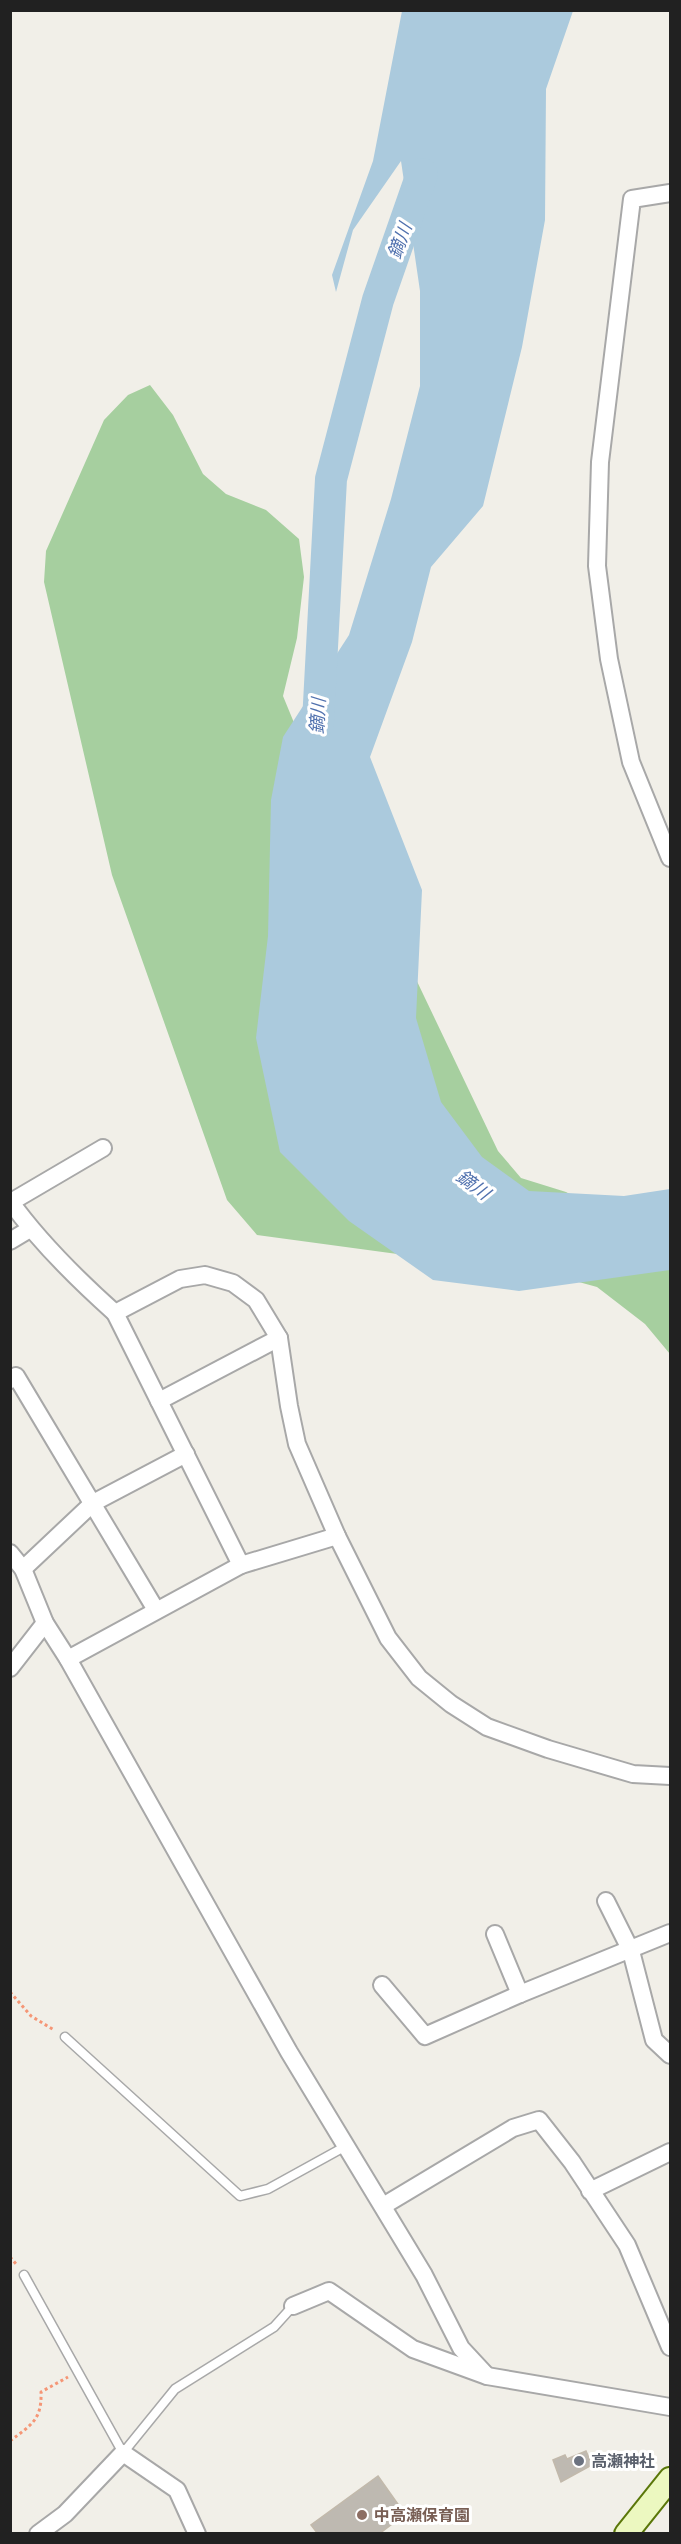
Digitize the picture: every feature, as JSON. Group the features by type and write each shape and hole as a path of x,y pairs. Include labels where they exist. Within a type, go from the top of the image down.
{"main road":[{"path":"626,2534 670,2479"}],"street":[{"path":"670,194 632,199 600,462 597,566 609,659 631,762 670,858"},
{"path":"103,1148 11,1202 30,1229 115,1313 241,1565"},
{"path":"10,1241 30,1229"},
{"path":"115,1313 180,1279 205,1275 233,1283 256,1300 279,1338 297,1444 337,1536 388,1638 419,1678 451,1704 487,1727 548,1749 633,1774 670,1776"},
{"path":"159,1401 279,1338"},
{"path":"10,1380 16,1376 156,1610"},
{"path":"23,1569 93,1503 186,1455"},
{"path":"69,1659 241,1565 337,1536"},
{"path":"10,1553 23,1569 45,1623 69,1659 289,2052 424,2275 461,2348 487,2376"},
{"path":"10,1668 45,1623"},
{"path":"606,1901 631,1951 654,2040 670,2055"},
{"path":"382,1985 425,2036 520,1994 631,1951 670,1933"},
{"path":"495,1935 520,1994"},
{"path":"383,2206 513,2128 539,2121 572,2162 627,2245 670,2347"},
{"path":"590,2191 670,2152"},
{"path":"293,2306 329,2292 413,2349 487,2376 670,2407"},
{"path":"38,2534 65,2514 123,2453 177,2490 197,2534"}],"lane":[{"path":"65,2037 240,2196 268,2189 346,2146"},
{"path":"24,2275 123,2453 175,2389 274,2327 293,2306"}],"path":[{"path":"10,1992 31,2016 65,2037"},
{"path":"10,2441 34,2422 42,2410 40,2392 76,2372"}],"green space":[{"path":"150,385 173,415 203,474 226,494 266,510 299,539 304,577 297,638 283,696 297,730 498,1151 521,1178 566,1192 670,1249 670,1354 645,1324 597,1287 535,1270 449,1261 257,1235 227,1200 112,875 44,582 46,551 104,420 128,395"}],"water":[{"path":"402,11 573,11 546,89 545,220 522,347 483,506 431,567 412,642 370,757 422,890 416,1018 441,1102 482,1157 529,1191 624,1196 670,1189 670,1270 519,1291 433,1280 349,1221 280,1152 256,1038 268,936 271,800 283,737 349,635 391,499 420,386 420,291 401,161 353,230 336,292 332,275 373,161"}],"building":[{"path":"586,2451 592,2465 561,2482 553,2460 565,2455 567,2459"},
{"path":"378,2476 405,2514 379,2534 318,2534 311,2525"}],"waterway":[{"name":"鏑川","path":"318,722 331,479 378,300 422,174"}],"place":[{"name":"高瀬神社","path":"579,2461"},
{"name":"中高瀬保育園","path":"362,2515"}]}
